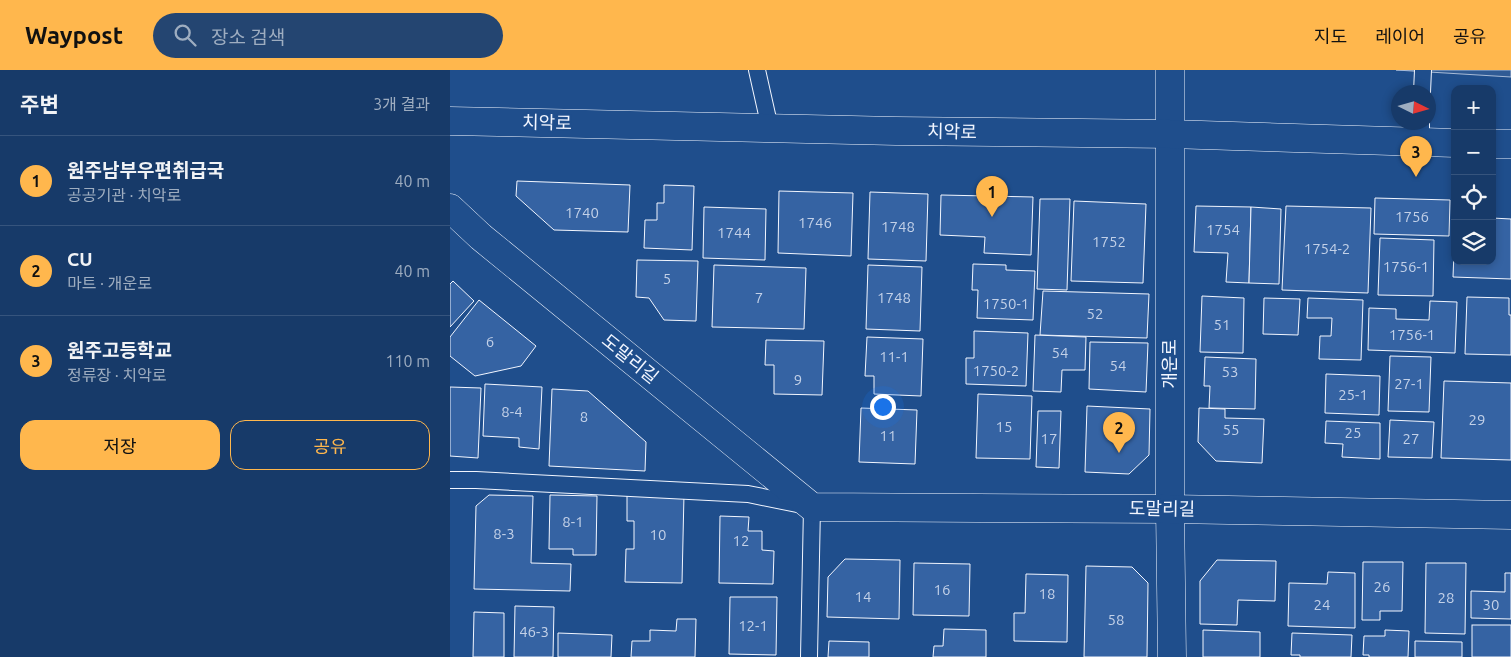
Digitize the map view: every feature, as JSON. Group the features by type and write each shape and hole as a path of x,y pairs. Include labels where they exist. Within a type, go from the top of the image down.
{"street":[{"name":"개운로","path":"1170,70 1172,657"},
{"name":"치악로","path":"450,121 896,131 1170,134 1421,132 1451,142"},
{"path":"1496,144 1511,144"},
{"name":"도말리길","path":"450,208 481,237 812,507 1170,509 1511,515"}],"lane":[{"path":"757,70 770,128"},
{"path":"1422,85 1423,70"},
{"name":"도말리길","path":"450,480 748,494 812,507"},
{"path":"809,657 812,507"}],"shaded area":[{"path":"1396,70 1511,70 1511,77"}],"building":[{"path":"517,181 630,185 628,232 554,230 516,196"},
{"path":"664,185 694,186 692,250 644,248 645,220 657,220 657,203 664,203"},
{"path":"779,191 853,193 851,256 778,253"},
{"path":"870,192 928,194 926,261 868,259"},
{"path":"941,195 1033,197 1031,255 984,253 985,237 940,235"},
{"path":"1375,198 1450,200 1449,236 1374,234"},
{"path":"1040,199 1070,199 1067,290 1037,289"},
{"path":"1074,201 1146,204 1143,283 1071,281"},
{"path":"1196,206 1251,207 1249,283 1226,282 1228,253 1194,252"},
{"path":"1286,206 1371,208 1368,293 1282,290"},
{"path":"704,207 766,209 765,260 703,258"},
{"path":"1251,207 1281,209 1279,284 1249,283"},
{"path":"1496,218 1511,219 1511,279 1453,277 1453,265 1496,265"},
{"path":"1380,238 1434,240 1433,296 1378,295"},
{"path":"637,260 698,261 696,321 664,320 649,298 636,297"},
{"path":"973,264 1006,265 1006,270 1035,271 1033,320 977,318 978,290 972,290"},
{"path":"714,265 806,268 804,329 712,327"},
{"path":"868,265 922,267 920,331 866,329"},
{"path":"453,281 474,301 450,327 450,284"},
{"path":"1043,291 1149,294 1147,338 1040,335"},
{"path":"1202,296 1244,298 1243,353 1200,352"},
{"path":"1467,297 1509,298 1511,355 1465,354"},
{"path":"1264,298 1300,299 1298,335 1263,334"},
{"path":"1308,298 1363,300 1361,360 1319,359 1320,336 1331,336 1332,318 1307,318"},
{"path":"479,300 536,346 521,366 475,376 450,356 450,337"},
{"path":"1430,301 1457,302 1455,353 1368,350 1369,308 1396,309 1396,319 1429,320"},
{"path":"974,331 1028,333 1026,386 966,384 966,358 974,358"},
{"path":"1035,335 1086,337 1085,370 1062,370 1061,392 1033,391"},
{"path":"867,337 923,339 921,396 874,394 874,376 865,376"},
{"path":"766,340 824,341 822,395 774,394 774,365 765,365"},
{"path":"1090,342 1148,343 1146,392 1089,389"},
{"path":"1390,356 1431,357 1429,412 1388,411"},
{"path":"1205,357 1256,359 1255,409 1209,408 1210,386 1204,386"},
{"path":"1326,374 1380,376 1379,415 1325,413"},
{"path":"1444,381 1511,383 1511,460 1441,458"},
{"path":"485,384 542,387 539,449 519,447 519,438 483,436"},
{"path":"450,387 481,388 478,458 450,456"},
{"path":"552,389 588,391 646,442 645,471 549,466"},
{"path":"978,394 1032,396 1030,459 976,458"},
{"path":"1087,406 1150,409 1149,455 1129,474 1085,472"},
{"path":"861,408 917,410 915,464 859,462"},
{"path":"1199,408 1225,409 1225,418 1264,419 1262,463 1216,461 1198,442"},
{"path":"1038,411 1061,411 1059,468 1036,467"},
{"path":"1390,420 1434,422 1432,458 1388,457"},
{"path":"1326,421 1380,423 1380,459 1342,457 1343,444 1325,443"},
{"path":"627,493 684,494 682,583 625,582 626,549 634,549 634,521 627,521"},
{"path":"489,495 533,496 531,563 571,564 570,591 474,589 476,506"},
{"path":"550,495 597,496 596,555 573,555 573,549 549,549"},
{"path":"720,516 749,517 748,531 762,531 762,550 774,551 773,584 719,583"},
{"path":"845,559 900,560 899,619 827,617 828,577"},
{"path":"1217,560 1276,561 1275,601 1238,600 1237,625 1200,624 1200,581"},
{"path":"1363,562 1403,562 1402,611 1380,611 1380,620 1362,620"},
{"path":"914,563 970,564 969,616 913,615"},
{"path":"1426,563 1466,563 1465,634 1425,633"},
{"path":"1086,566 1132,567 1148,583 1147,657 1084,657"},
{"path":"1328,572 1355,573 1355,628 1288,626 1289,583 1327,584"},
{"path":"1505,573 1511,573 1511,619 1471,618 1471,591 1505,592"},
{"path":"1026,574 1068,575 1067,642 1014,641 1014,613 1025,613"},
{"path":"730,597 777,597 776,655 729,654"},
{"path":"515,606 554,607 553,657 514,657"},
{"path":"474,612 504,613 504,657 473,657"},
{"path":"677,619 696,619 695,657 631,657 632,641 650,641 650,630 676,631"},
{"path":"1472,625 1511,625 1511,657 1472,657"},
{"path":"944,629 986,630 986,657 933,657 934,646 943,646"},
{"path":"1203,630 1260,632 1260,657 1203,657"},
{"path":"1385,630 1409,631 1408,657 1369,657 1369,655 1363,655 1364,636 1385,636"},
{"path":"558,633 612,635 611,657 558,657"},
{"path":"1292,633 1352,635 1351,657 1300,657 1300,655 1291,655"},
{"path":"829,641 869,642 869,657 828,657"},
{"path":"1415,641 1462,642 1462,657 1415,657"}],"place":[{"name":"원주고등학교","path":"1416,177"},
{"name":"원주남부우편취급국","path":"992,217"},
{"name":"CU","path":"1119,453"}]}
